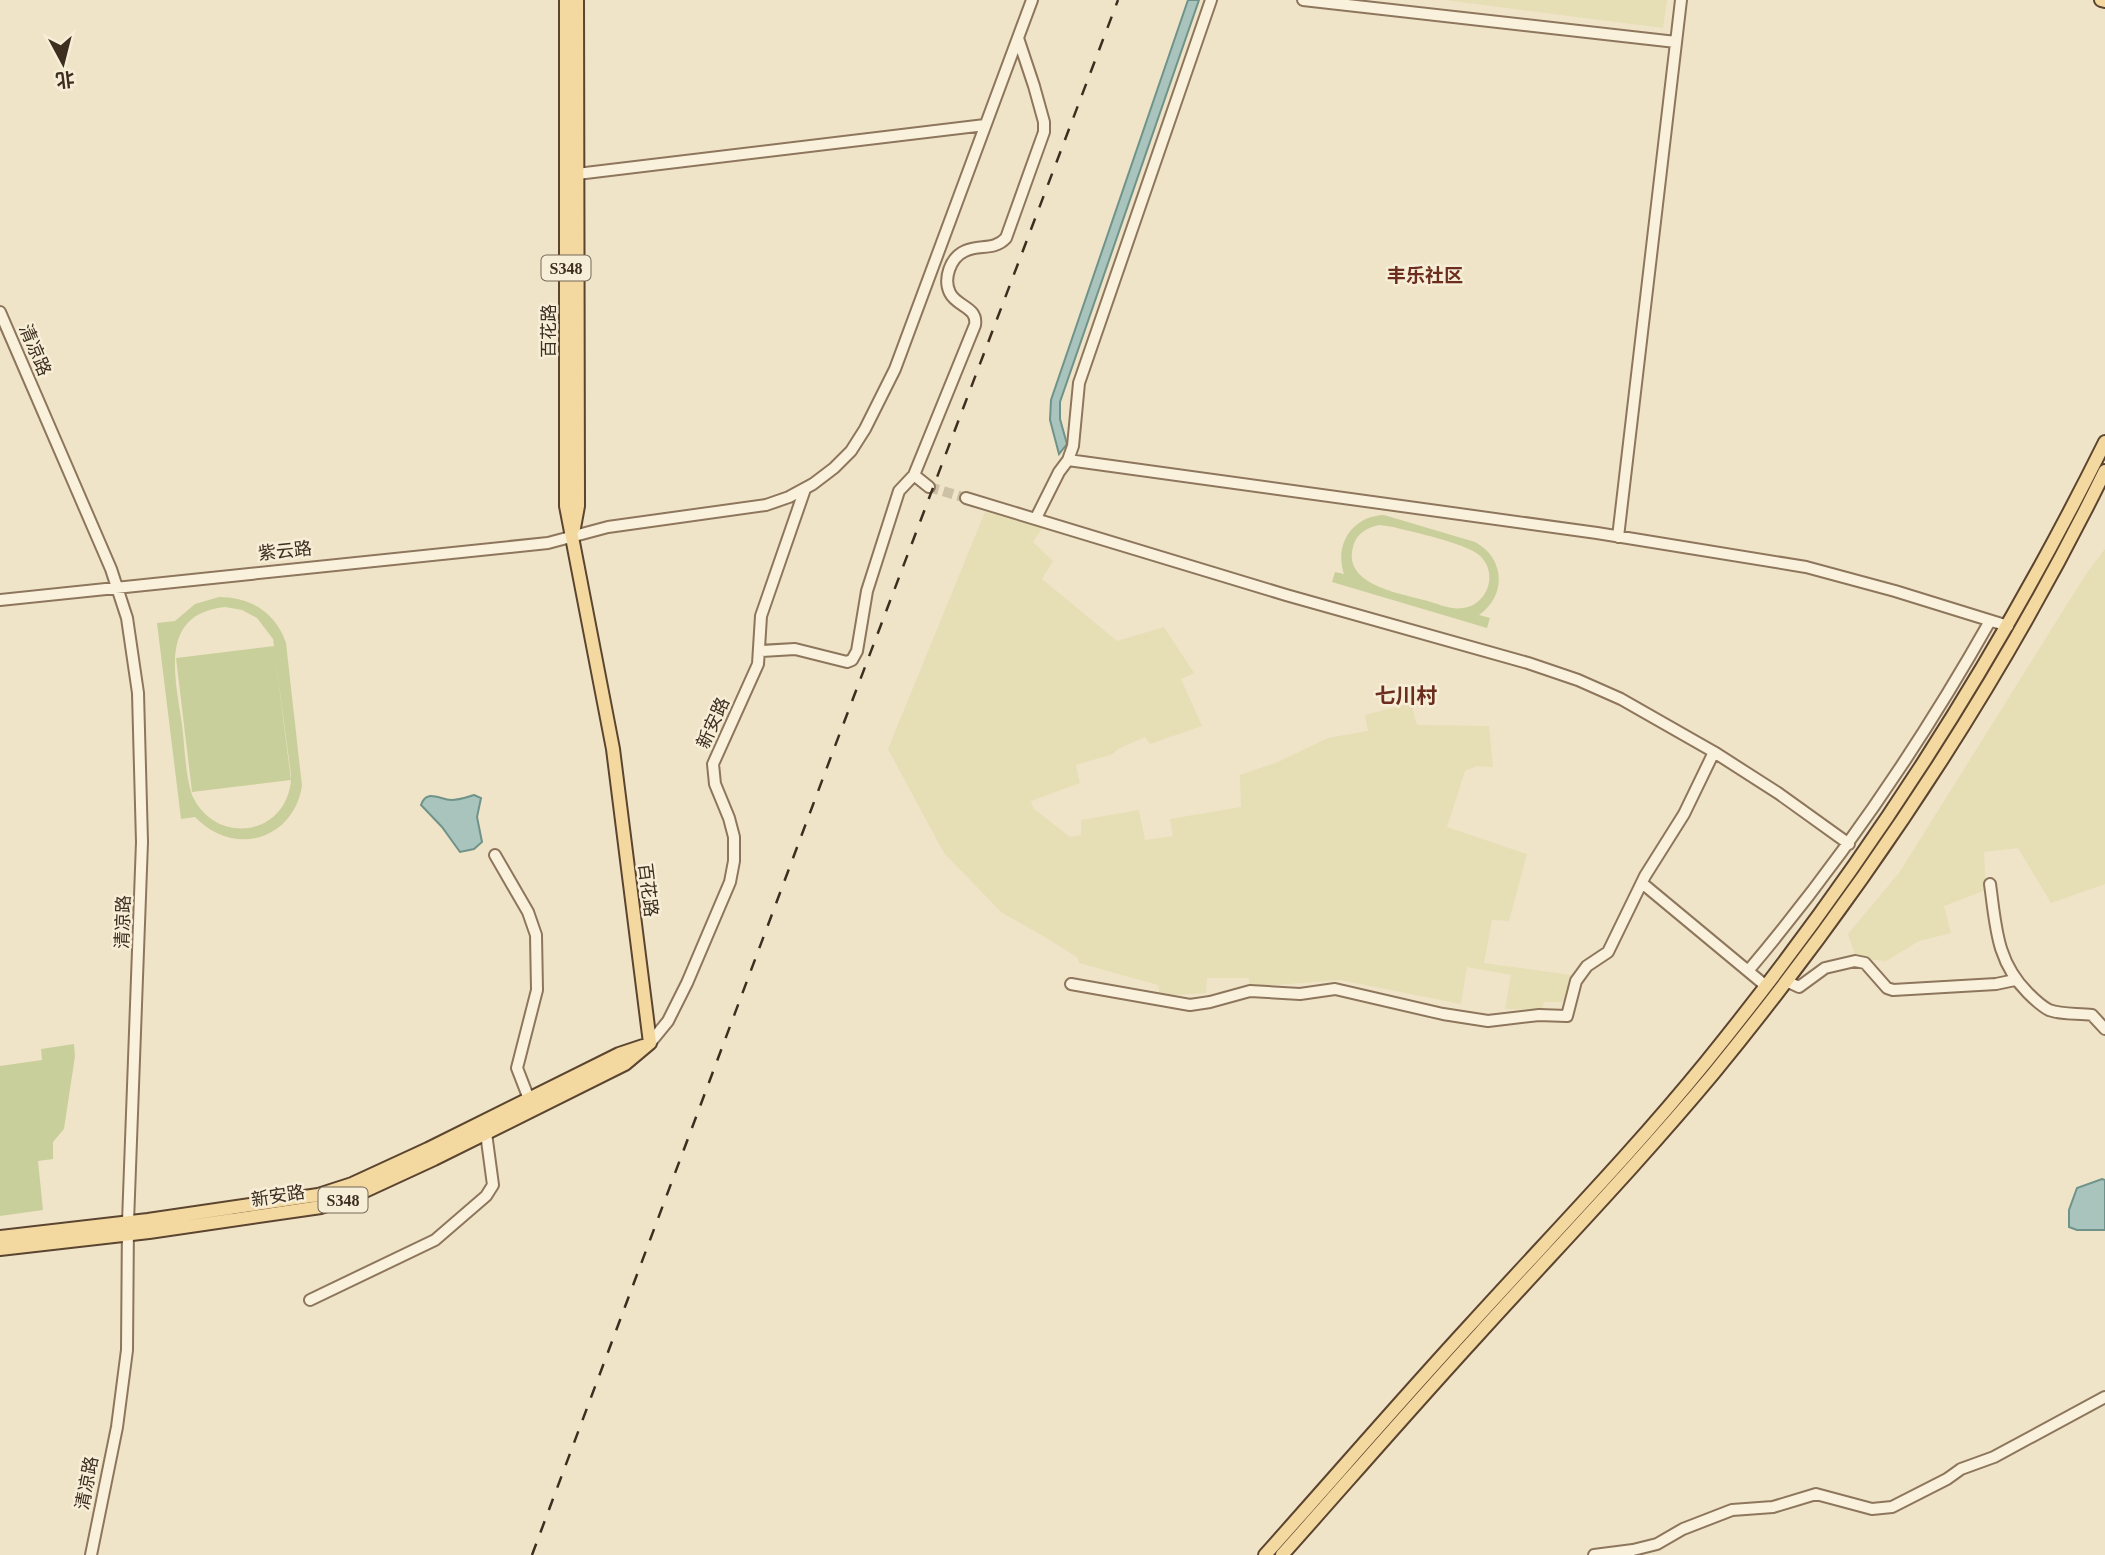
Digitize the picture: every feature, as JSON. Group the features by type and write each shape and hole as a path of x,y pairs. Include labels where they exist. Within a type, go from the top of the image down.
{"main road":[{"name":"百花路","path":"566,0 566,506 613,749 650,1043"},
{"name":"百花路","path":"573,536 578,506 577,0"},
{"path":"1265,1555 1469,1325 1632,1150 1766,986 1917,776 2008,626 2105,442"},
{"path":"1282,1555 1479,1334 1641,1158 1786,981 1895,830 1954,741 2025,622 2105,471"},
{"name":"新安路","path":"0,1249 299,1199 336,1189 428,1149 620,1054 650,1043"},
{"name":"新安路","path":"0,1237 128,1228 321,1207 364,1192 625,1065 650,1043"}],"street":[{"name":"紫云路","path":"0,600 548,543 608,527 753,508 805,489 834,468 851,451 895,369 1032,0"},
{"path":"1037,518 1073,446 1079,383 1211,0"},
{"path":"1303,0 1676,42"},
{"path":"1618,537 1681,0"},
{"path":"760,650 796,649 842,661 852,660 857,651 867,591 899,491 914,475 975,325 972,311 952,296 947,283 948,273 963,252 993,246 1006,238 1043,137 1044,122 1018,38"},
{"path":"577,174 985,125"},
{"name":"清凉路","path":"0,312 118,587 136,668 142,786 141,898 125,1376 90,1555"},
{"path":"1068,460 1618,537 1806,567 2008,626"},
{"path":"914,475 929,486"},
{"name":"新安路","path":"650,1043 668,1021 687,983 730,882 734,861 734,837 715,784 713,764 756,670 760,650 761,616 805,489"},
{"path":"967,498 1553,671 1621,699 1714,752 1778,793 1849,844"},
{"path":"1748,971 1849,844 1915,747 1990,621"},
{"path":"1071,984 1190,1005 1250,991 1300,995 1335,989 1443,1014 1488,1021 1539,1014 1567,1016 1576,981 1587,966 1608,952 1642,883 1684,814 1714,752"},
{"path":"495,855 528,912 536,935 537,990 517,1068 529,1099"},
{"path":"1642,883 1766,986"},
{"path":"1990,884 1998,940 2015,980 2039,1004 2048,1009 2058,1013 2092,1015 2105,1029"},
{"path":"1786,981 1799,987 1825,968 1855,961 1864,963 1887,988 1893,990 1996,984 2015,980"},
{"path":"310,1300 435,1240 486,1196 493,1185 486,1133"},
{"path":"1594,1555 1657,1544 1684,1529 1732,1510 1773,1507 1816,1494 1872,1509 1892,1507 1961,1469 1994,1457 2105,1397"}],"shaded area":[{"path":"1445,0 1667,0 1663,28"},
{"path":"985,512 1043,527 1033,542 1053,561 1042,579 1117,641 1164,627 1194,673 1181,679 1202,726 1150,744 1145,737 1113,754 1076,765 1080,783 1031,801 1033,808 1070,837 1081,835 1081,820 1139,810 1145,840 1173,836 1170,819 1241,807 1240,775 1278,762 1328,738 1368,731 1365,715 1411,703 1417,725 1489,726 1493,767 1477,766 1465,771 1447,827 1527,854 1509,921 1492,920 1484,963 1571,975 1563,1002 1544,1002 1542,1010 1505,1009 1511,975 1467,967 1461,1004 1340,980 1249,987 1249,978 1207,978 1206,993 1160,996 1158,985 1079,963 1078,958 1001,912 944,853 888,749"},
{"path":"2105,549 2105,884 2051,903 2018,848 1984,852 1986,890 1944,906 1951,933 1919,941 1886,961 1856,958 1848,934 1899,873 2086,574"}],"green space":[{"path":"1384,515 1475,542 1485,549 1497,567 1499,577 1494,597 1479,615 1490,618 1487,628 1332,582 1335,572 1344,574 1342,553 1348,534 1355,526","holes":["1371,527 1393,527 1451,542 1479,555 1485,562 1489,578 1488,587 1479,601 1463,608 1447,607 1392,592 1366,580 1352,561 1354,542"]},
{"path":"219,597 252,604 276,623 286,643 302,786 296,805 287,820 274,831 259,837 226,837 195,817 181,819 157,623 175,621 195,604","holes":["225,607 242,610 257,618 273,639 291,775 286,799 277,814 264,823 248,828 232,828 216,822 203,811 192,795 177,688 176,651 180,635 189,622 203,612"]},
{"path":"274,646 291,780 192,792 176,658"},
{"path":"74,1044 75,1056 64,1129 53,1142 53,1159 38,1161 43,1210 0,1216 0,1066 42,1060 41,1049"}],"water":[{"path":"1188,0 1199,0 1060,402 1060,419 1067,444 1059,454 1050,420 1051,400"},
{"path":"474,795 481,798 477,817 482,842 474,849 460,852 442,827 421,805 426,797 430,796 451,800"},
{"path":"2105,1180 2105,1230 2077,1230 2069,1227 2069,1210 2077,1188"}],"tunnel":[{"path":"929,487 966,498"}],"railway":[{"path":"532,1555 1118,0"}],"district":[{"name":"丰乐社区","path":"1425,275"},
{"name":"七川村","path":"1406,696"}]}
